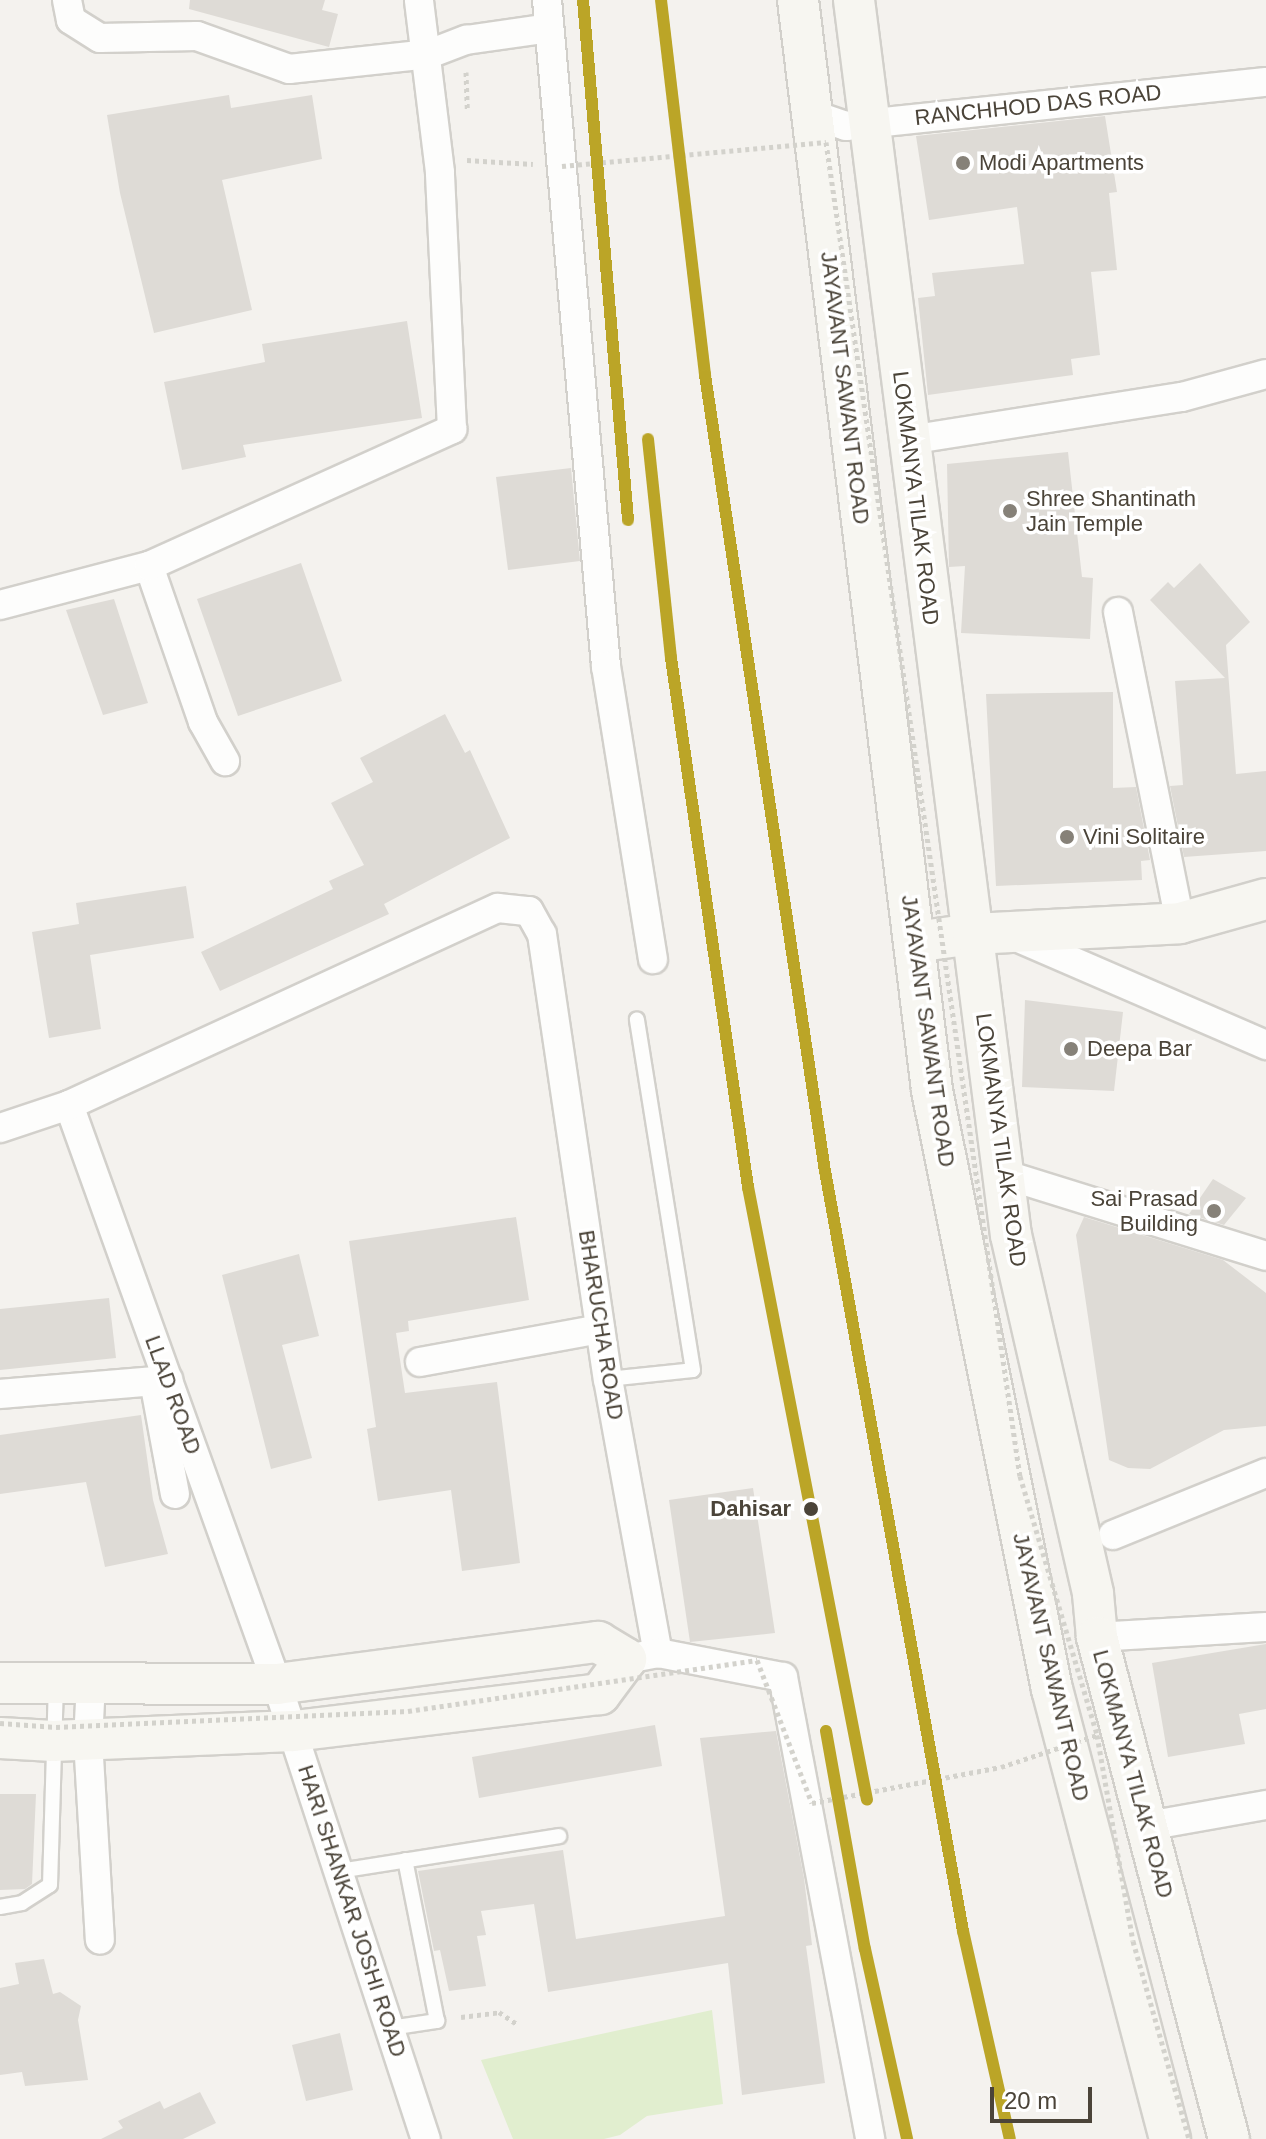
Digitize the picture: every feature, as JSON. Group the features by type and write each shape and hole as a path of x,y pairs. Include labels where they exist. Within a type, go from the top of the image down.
{"street":[{"path":"67,0 71,20 100,38 197,36 289,69 429,54 548,14 606,666 653,959"},
{"path":"0,605 149,566 452,429 429,54 419,0"},
{"name":"JAYAVANT SAWANT ROAD","path":"798,0 932,1090 1052,1689 1170,2139"},
{"path":"854,0 867,124"},
{"name":"RANCHHOD DAS ROAD","path":"811,114 846,126 1266,82"},
{"name":"LOKMANYA TILAK ROAD","path":"867,124 909,440 989,933 1003,1174 1011,1235 1093,1594 1097,1637 1229,2139"},
{"path":"909,440 1182,397 1266,374"},
{"path":"149,566 203,722 225,761"},
{"path":"1118,612 1180,923"},
{"path":"914,942 989,933 1180,923 1266,899"},
{"name":"BHARUCHA ROAD","path":"0,1128 69,1105 498,908 529,911 542,934 608,1379 642,1656"},
{"path":"989,933 1266,1045"},
{"name":"LLAD ROAD","path":"69,1105 161,1380 277,1684"},
{"path":"1003,1174 1266,1256"},
{"path":"420,1362 600,1329"},
{"path":"0,1394 161,1380 175,1494"},
{"path":"1113,1535 1266,1473"},
{"path":"1097,1637 1266,1627"},
{"path":"0,1683 277,1684 598,1642 642,1656 783,1677 870,2139"},
{"path":"0,1738 71,1741 292,1731 600,1694 642,1656"},
{"path":"74,1683 71,1741 100,1940"},
{"name":"HARI SHANKAR JOSHI ROAD","path":"277,1684 426,2139"},
{"path":"1147,1826 1266,1805"}],"lane":[{"path":"608,1379 693,1370 637,1019"},
{"path":"0,1907 22,1903 50,1885 71,1741"},
{"path":"339,1871 559,1836"},
{"path":"390,2028 437,2021 405,1860"}],"path":[{"path":"466,40 467,115"},
{"path":"467,145 467,160 562,166 826,142 1020,1476 1097,1735 1133,1941 1189,2139"},
{"path":"0,1723 56,1727 408,1711 757,1660 812,1803 1001,1767 1097,1735"},
{"path":"437,2021 499,2012 518,2025"}],"green space":[{"path":"712,2010 723,2104 647,2116 620,2135 604,2139 513,2139 481,2060"}],"building":[{"path":"190,0 325,0 322,10 338,14 329,47 189,9"},
{"path":"229,95 231,108 312,95 322,159 222,180 252,310 154,333 120,193 107,115"},
{"path":"1105,116 1117,192 1109,193 1117,270 1091,272 1100,355 1071,359 1073,375 928,395 918,298 935,296 932,273 1024,264 1017,207 929,220 916,136"},
{"path":"407,321 422,418 243,445 246,457 182,470 164,382 265,362 262,344"},
{"path":"1068,452 1082,577 1093,578 1090,639 961,633 965,566 949,567 947,464"},
{"path":"571,468 580,561 508,570 496,477"},
{"path":"301,563 342,681 238,716 197,599"},
{"path":"1200,563 1250,622 1226,645 1236,774 1266,771 1266,851 1184,857 1170,786 1183,785 1175,681 1225,678 1150,600 1168,582 1174,588"},
{"path":"114,599 148,703 103,715 66,610"},
{"path":"1113,692 1113,788 1136,787 1150,860 1141,861 1142,880 996,886 986,694"},
{"path":"445,714 465,753 470,750 510,838 384,904 389,914 220,991 201,952 333,889 329,881 364,865 331,803 373,782 360,758"},
{"path":"186,886 194,938 90,955 101,1029 49,1038 32,932 79,924 76,903"},
{"name":"Deepa Bar","path":"1025,1000 1123,1012 1114,1091 1022,1087"},
{"name":"Sai Prasad Building","path":"1213,1179 1246,1198 1224,1225 1189,1214"},
{"path":"516,1217 529,1300 408,1321 409,1331 396,1333 405,1393 497,1382 520,1563 462,1571 451,1490 378,1501 367,1429 376,1427 349,1241"},
{"path":"1084,1217 1223,1260 1266,1293 1266,1426 1224,1430 1150,1469 1128,1468 1109,1460 1076,1235"},
{"path":"299,1254 319,1336 282,1345 312,1458 271,1469 222,1275"},
{"path":"109,1298 116,1358 0,1370 0,1309"},
{"path":"141,1415 153,1500 168,1554 105,1567 86,1482 0,1494 0,1435"},
{"path":"753,1488 775,1633 690,1642 669,1500"},
{"path":"1266,1644 1266,1709 1239,1714 1245,1744 1168,1757 1152,1663"},
{"path":"655,1725 662,1766 479,1798 472,1757"},
{"path":"776,1731 804,1878 812,1945 806,1946 825,2083 742,2095 728,1963 548,1992 534,1904 481,1911 486,1935 477,1936 486,1986 449,1991 440,1950 434,1951 418,1871 563,1850 576,1939 725,1916 700,1738"},
{"path":"0,1794 36,1794 32,1884 25,1889 0,1890"},
{"path":"44,1959 53,1994 60,1992 81,2006 78,2020 88,2080 25,2086 22,2072 0,2075 0,1988 19,1984 15,1963"},
{"path":"340,2033 353,2090 306,2101 292,2045"},
{"path":"200,2092 216,2123 183,2139 101,2139 123,2128 118,2121 160,2101 164,2109"}],"transit line":[{"path":"583,0 628,520"},
{"path":"661,0 705,375 825,1171 963,1931 1010,2139"},
{"path":"648,439 671,658 748,1187 867,1800"},
{"path":"826,1731 865,1949 907,2139"}],"place":[{"name":"Modi Apartments","path":"963,163"},
{"name":"Shree Shantinath Jain Temple","path":"1010,511"},
{"name":"Vini Solitaire","path":"1067,837"},
{"name":"Deepa Bar","path":"1071,1049"},
{"name":"Sai Prasad Building","path":"1214,1211"},
{"name":"Dahisar","path":"811,1509"}]}
